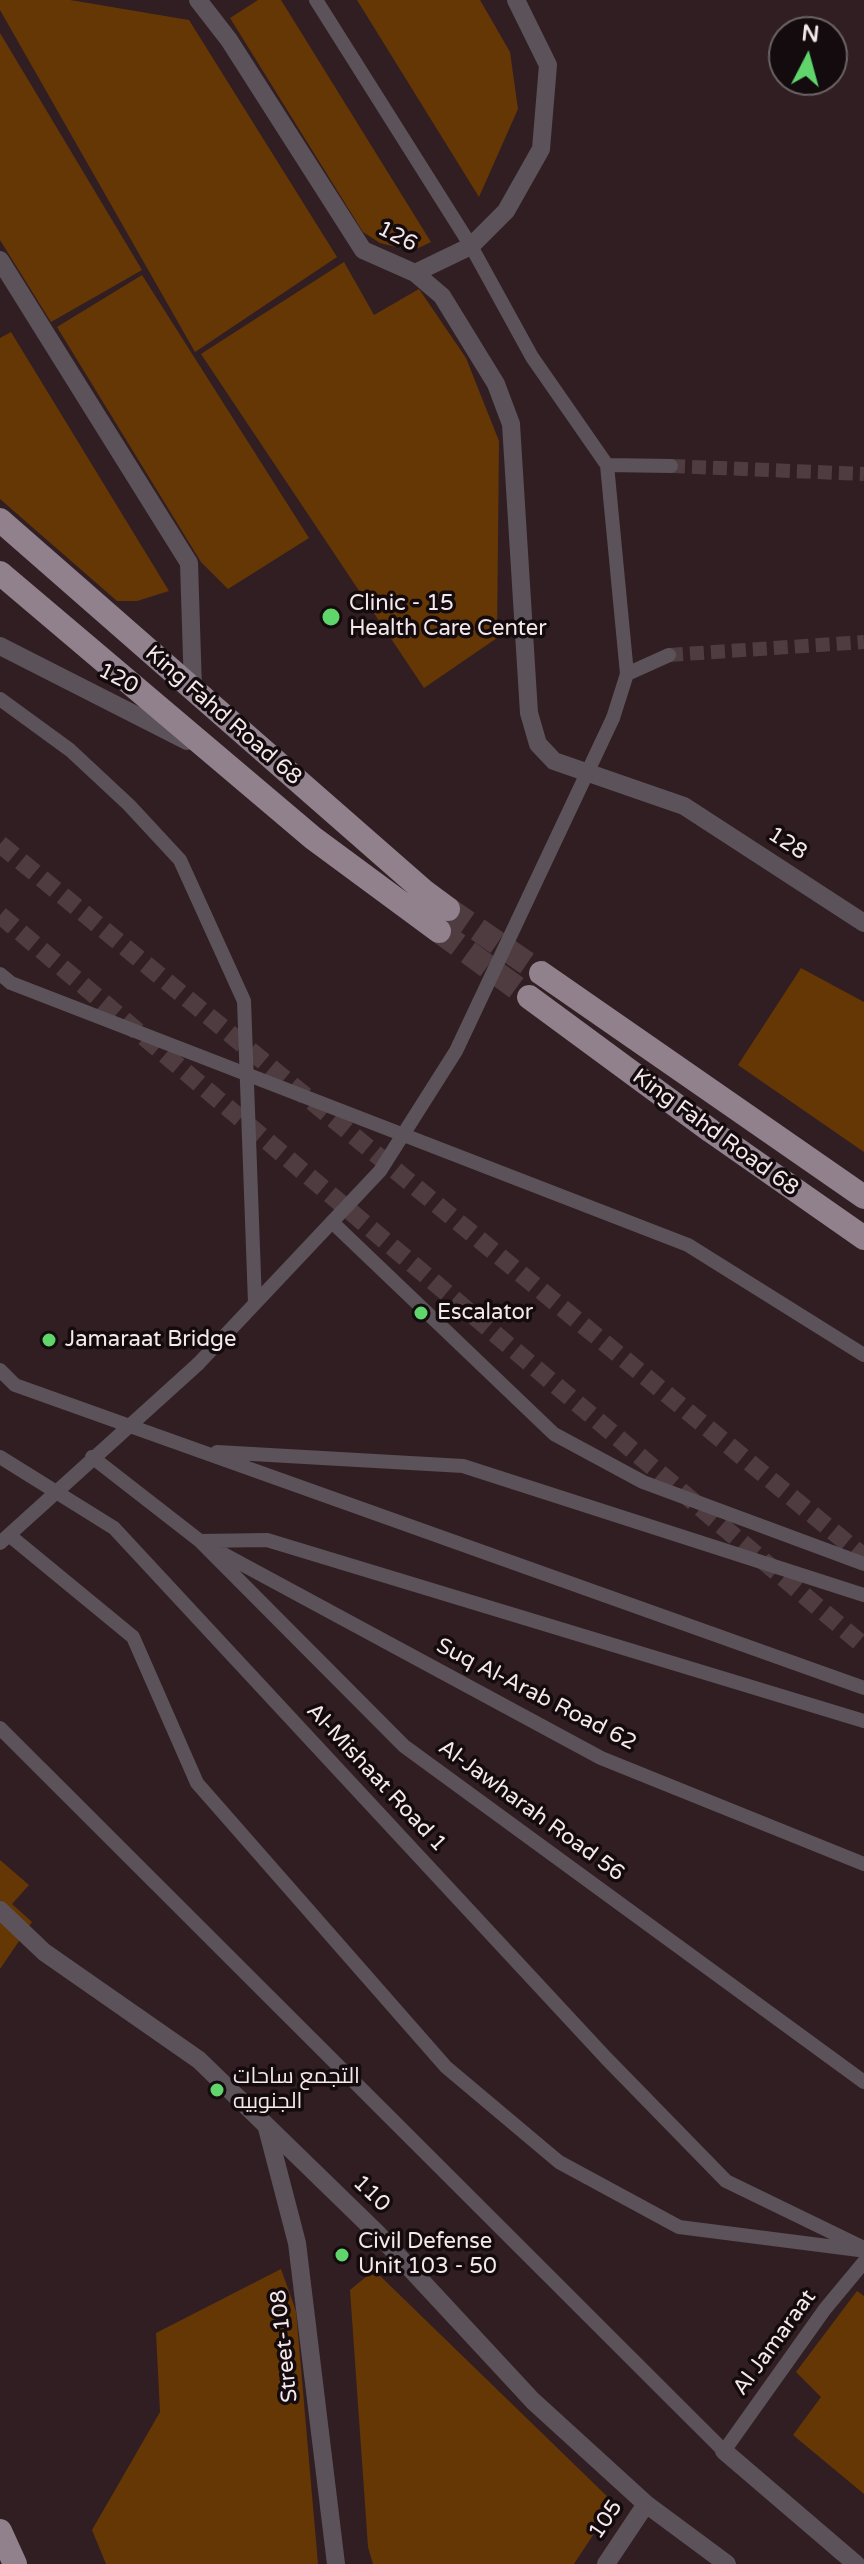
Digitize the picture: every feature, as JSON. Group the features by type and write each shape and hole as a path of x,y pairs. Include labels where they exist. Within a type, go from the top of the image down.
{"main road":[{"name":"King Fahd Road 68","path":"0,520 193,689 444,920 313,838 0,573"},
{"name":"King Fahd Road 68","path":"541,973 864,1197"},
{"name":"King Fahd Road 68","path":"529,997 711,1131 864,1238"},
{"path":"0,2531 15,2564"}],"street":[{"name":"126","path":"198,0 229,40 363,250 415,273 471,246 506,211 541,149 548,65 516,0"},
{"path":"316,0 471,246 532,357 607,465 627,674 613,718 456,1051 380,1171 198,1364 44,1499 4,1539 133,1637 197,1783 446,2067 559,2162 679,2227 864,2249"},
{"path":"0,260 189,563 193,689"},
{"name":"128","path":"415,273 442,296 496,384 511,424 529,713 538,744 554,761 684,806 864,923"},
{"path":"607,465 671,466"},
{"name":"120","path":"0,646 215,755"},
{"path":"627,674 669,655"},
{"path":"0,699 70,750 129,805 180,860 244,1001 255,1303"},
{"path":"0,974 11,983 688,1245 864,1355"},
{"path":"332,1222 554,1434 643,1482 864,1564"},
{"path":"0,1370 15,1385 864,1688"},
{"path":"201,1451 463,1466 864,1595"},
{"name":"Al-Mishaat Road 1","path":"0,1457 114,1528 606,2058 726,2181 864,2249"},
{"path":"92,1457 200,1541 267,1540 864,1721"},
{"name":"Suq Al-Arab Road 62","path":"200,1541 601,1758 864,1864"},
{"name":"Al-Jawharah Road 56","path":"200,1541 404,1746 864,2082"},
{"path":"0,1728 724,2451 856,2564"},
{"name":"110","path":"0,1910 44,1952 199,2060 378,2234 533,2401 646,2504 727,2564"},
{"name":"Street-108","path":"266,2125 297,2243 336,2564"},
{"name":"Al Jamaraat","path":"724,2451 825,2309 864,2262"},
{"name":"105","path":"606,2564 646,2504"}],"shaded area":[{"path":"0,0 70,0 189,20 337,257 195,352 0,10"},
{"path":"258,0 281,0 431,242 412,251 380,243 363,232 230,18"},
{"path":"357,0 480,0 510,52 518,109 479,197"},
{"path":"0,33 142,270 51,322 0,240"},
{"path":"344,262 374,315 419,289 466,358 499,441 497,638 424,688 201,354"},
{"path":"142,275 309,538 228,589 201,562 57,327"},
{"path":"11,332 169,591 137,601 117,601 0,499 0,338"},
{"path":"801,968 864,1002 864,1152 738,1065"},
{"path":"0,1860 29,1885 12,1904 32,1922 0,1969"},
{"path":"281,2269 296,2311 318,2564 106,2564 92,2530 160,2412 156,2333"},
{"path":"374,2270 614,2503 574,2564 373,2564 368,2547 350,2290"},
{"path":"857,2291 864,2296 864,2494 793,2435 821,2397 796,2372"}],"tunnel":[{"path":"671,466 864,474"},
{"path":"669,655 864,642"},
{"path":"0,844 864,1557"},
{"path":"448,909 541,973"},
{"path":"0,915 864,1646"},
{"path":"439,931 529,997"}],"place":[{"name":"Clinic - 15 Health Care Center","path":"331,617"},
{"name":"Escalator","path":"421,1313"},
{"name":"Jamaraat Bridge","path":"49,1340"},
{"name":"التجمع ساحات الجنوبيه","path":"217,2090"},
{"name":"Civil Defense Unit 103 - 50","path":"342,2255"}]}
